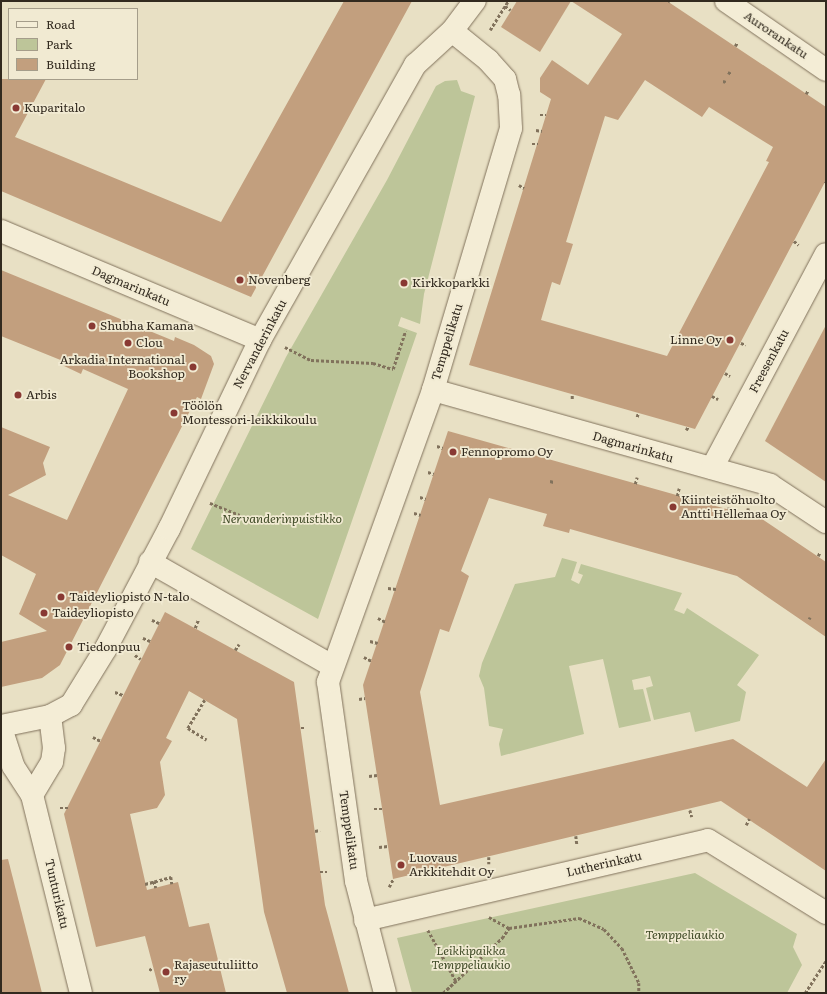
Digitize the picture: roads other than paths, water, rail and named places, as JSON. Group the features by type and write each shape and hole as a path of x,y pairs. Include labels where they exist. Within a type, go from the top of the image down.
{"street":[{"name":"Nervanderinkatu","path":"50,716 72,705 106,648 260,340 415,65 452,31 475,1"},
{"name":"Aurorankatu","path":"726,1 826,70"},
{"name":"Temppelikatu","path":"385,993 356,881 328,682 332,666 433,390 510,128 509,95 505,79 488,60 452,31"},
{"name":"Dagmarinkatu","path":"1,231 260,340"},
{"name":"Freesenkatu","path":"712,468 826,254"},
{"name":"Dagmarinkatu","path":"433,390 770,485 826,522"},
{"path":"150,562 332,666"},
{"path":"1,727 50,716 54,748 52,762 32,795"},
{"name":"Tunturikatu","path":"1,727 13,766 32,795 81,993"},
{"name":"Lutherinkatu","path":"365,920 708,840 826,913"}],"place":[{"name":"Kuparitalo","path":"16,108"},
{"name":"Novenberg","path":"240,280"},
{"name":"Kirkkoparkki","path":"404,283"},
{"name":"Shubha Kamana","path":"92,326"},
{"name":"Linne Oy","path":"730,340"},
{"name":"Clou","path":"128,343"},
{"name":"Arkadia International Bookshop","path":"193,367"},
{"name":"Arbis","path":"18,395"},
{"name":"Töölön Montessori-leikkikoulu","path":"174,413"},
{"name":"Fennopromo Oy","path":"453,452"},
{"name":"Kiinteistöhuolto Antti Hellemaa Oy","path":"673,507"},
{"name":"Taideyliopisto N-talo","path":"61,597"},
{"name":"Taideyliopisto","path":"44,613"},
{"name":"Tiedonpuu","path":"69,647"},
{"name":"Luovaus Arkkitehdit Oy","path":"401,865"},
{"name":"Rajaseutuliitto ry","path":"166,972"}],"park label":[{"name":"Nervanderinpuistikko","path":"282,519"},
{"name":"Temppeliaukio","path":"685,935"},
{"name":"Leikkipaikka Temppeliaukio","path":"471,958"}]}
